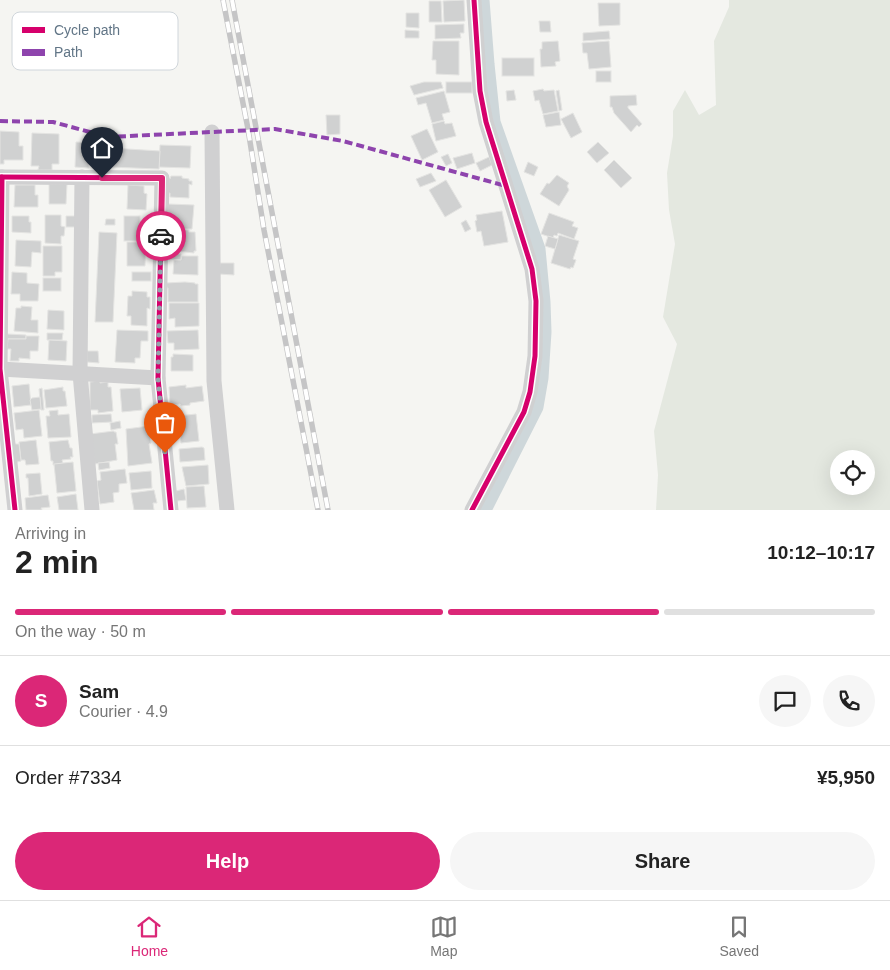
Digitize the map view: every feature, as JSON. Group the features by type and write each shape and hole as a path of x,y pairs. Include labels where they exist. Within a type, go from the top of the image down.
{"street":[{"path":"472,510 524,412 530,392 535,356 536,301 532,269 486,122 480,91 474,0"},
{"path":"212,132 214,381 227,510"},
{"path":"15,510 0,369 1,177 162,178 158,378 171,510"},
{"path":"82,178 80,373 92,510"},
{"path":"0,369 158,378"}],"shaded area":[{"path":"729,0 890,0 890,510 656,510 658,475 654,431 677,344 663,317 675,244 669,210 667,173 673,136 673,111 685,90 699,115 716,105 714,41 729,7"}],"building":[{"path":"464,0 465,21 444,22 443,1"},
{"path":"429,1 441,1 442,22 429,22"},
{"path":"598,3 620,3 620,25 599,26"},
{"path":"406,13 419,13 419,28 406,27"},
{"path":"539,21 550,21 551,32 540,32"},
{"path":"464,24 464,33 460,33 461,38 435,39 435,25"},
{"path":"405,30 419,31 419,38 405,38"},
{"path":"609,31 610,39 583,41 583,33"},
{"path":"433,41 459,41 459,75 436,74 436,60 432,60"},
{"path":"558,41 560,61 555,62 556,66 541,67 540,49 542,49 542,42"},
{"path":"609,41 611,67 589,69 587,53 583,53 582,43"},
{"path":"502,58 534,58 534,76 502,76"},
{"path":"596,71 611,71 611,82 596,82"},
{"path":"424,82 441,82 443,88 414,95 410,86"},
{"path":"446,82 472,82 472,93 446,93"},
{"path":"543,89 544,91 554,90 558,111 543,114 539,100 535,101 533,91"},
{"path":"514,90 516,100 507,101 506,91"},
{"path":"559,90 562,110 559,111 556,91"},
{"path":"444,91 450,112 442,114 444,120 432,123 426,103 418,105 416,98"},
{"path":"636,95 637,105 628,106 628,108 642,124 639,127 637,125 631,132 614,113 612,107 610,107 610,96"},
{"path":"559,112 561,125 546,127 543,115"},
{"path":"573,113 582,132 571,138 561,119"},
{"path":"326,115 340,115 340,134 327,135"},
{"path":"444,121 445,124 452,123 456,136 436,141 432,124"},
{"path":"427,129 438,152 422,160 411,136"},
{"path":"0,131 19,132 19,146 23,146 23,160 4,160 4,164 0,164"},
{"path":"32,133 59,134 59,164 52,164 52,170 38,170 39,166 31,166"},
{"path":"76,142 95,143 94,164 89,164 89,168 75,167"},
{"path":"598,142 609,153 597,163 587,152"},
{"path":"160,145 191,146 190,168 159,167"},
{"path":"111,148 160,151 159,169 110,167"},
{"path":"472,153 475,163 457,169 453,158"},
{"path":"448,154 452,163 446,166 441,157"},
{"path":"489,157 492,165 480,171 476,163"},
{"path":"614,160 632,178 621,188 604,170"},
{"path":"528,162 538,167 534,176 524,172"},
{"path":"431,173 436,181 420,187 416,179"},
{"path":"557,175 569,183 567,186 569,190 559,206 540,194 547,183 549,184"},
{"path":"171,176 182,176 182,178 192,181 192,185 189,184 189,198 170,197 170,193 168,193 169,178"},
{"path":"446,180 462,207 445,217 429,190"},
{"path":"49,184 67,184 66,204 49,204"},
{"path":"15,185 35,185 35,195 38,195 38,207 14,207"},
{"path":"128,185 144,186 144,193 147,194 146,210 127,209"},
{"path":"168,204 194,205 192,229 176,229 176,225 168,225"},
{"path":"502,211 508,242 484,246 481,231 477,232 476,215"},
{"path":"549,213 574,222 572,226 578,228 574,239 558,233 553,238 541,234"},
{"path":"45,215 61,215 61,226 65,227 64,236 61,236 61,244 45,243"},
{"path":"12,216 29,216 31,233 12,232"},
{"path":"66,216 76,216 75,227 66,227"},
{"path":"124,216 140,216 140,241 124,241"},
{"path":"106,219 115,219 115,225 105,225"},
{"path":"466,220 471,229 465,232 461,223"},
{"path":"165,229 195,232 196,251 194,253 169,250 169,237 165,237"},
{"path":"99,232 117,233 113,322 95,322"},
{"path":"559,235 579,241 573,259 576,260 573,268 571,267 570,269 551,263"},
{"path":"548,236 558,239 555,249 545,246"},
{"path":"16,240 41,241 41,253 32,252 31,267 15,266"},
{"path":"127,242 146,242 145,266 127,266"},
{"path":"43,246 62,246 62,272 55,272 55,276 43,276"},
{"path":"170,254 181,254 181,260 169,259"},
{"path":"182,256 198,256 198,275 173,274 174,260 181,260"},
{"path":"220,263 234,263 234,275 219,274"},
{"path":"12,272 27,273 27,283 39,284 38,301 20,301 20,294 11,294"},
{"path":"132,272 151,272 151,281 132,281"},
{"path":"43,278 61,278 61,291 43,291"},
{"path":"185,282 198,284 198,302 168,302 166,283"},
{"path":"132,291 147,292 147,297 150,297 150,309 147,308 147,326 131,325 131,316 127,316 128,296 132,296"},
{"path":"169,303 199,303 199,326 175,327 175,318 169,319"},
{"path":"21,306 32,307 31,320 38,320 38,333 14,331 16,308 21,308"},
{"path":"48,310 64,311 64,330 47,329"},
{"path":"117,330 148,331 148,341 141,341 140,358 135,358 135,363 115,362"},
{"path":"198,330 199,349 174,350 174,343 168,343 167,331"},
{"path":"47,333 63,333 62,340 47,340"},
{"path":"7,334 26,335 26,339 7,339"},
{"path":"26,336 39,336 38,351 30,351 30,359 19,358 19,361 10,361 11,349 7,349 8,339 26,339"},
{"path":"49,340 67,341 66,361 48,360"},
{"path":"87,351 98,351 99,363 87,362"},
{"path":"173,354 193,355 193,371 171,371 171,357 173,357"},
{"path":"100,381 100,383 108,382 108,387 111,387 113,411 98,413 98,410 90,410 90,382"},
{"path":"29,384 31,405 14,407 12,386"},
{"path":"186,385 186,388 202,386 204,401 190,403 190,405 170,405 169,387"},
{"path":"63,387 67,406 46,408 44,390"},
{"path":"42,388 44,410 41,410 39,389"},
{"path":"140,388 142,410 122,412 120,389"},
{"path":"40,397 41,409 32,410 30,400"},
{"path":"39,410 42,436 24,438 23,429 16,430 14,413"},
{"path":"58,410 58,415 69,414 71,437 48,438 46,416 50,416 49,411"},
{"path":"111,414 112,422 92,423 92,415"},
{"path":"196,414 199,441 181,443 178,416"},
{"path":"120,421 121,428 111,430 110,423"},
{"path":"149,426 152,463 128,466 126,429"},
{"path":"116,432 118,444 115,444 117,460 95,464 90,434"},
{"path":"36,440 39,464 26,465 25,460 21,460 19,442"},
{"path":"68,440 70,448 72,448 73,457 62,460 63,463 53,465 49,442"},
{"path":"14,444 19,444 21,461 17,462"},
{"path":"204,448 205,460 180,462 179,449"},
{"path":"73,462 76,491 57,493 54,464"},
{"path":"109,462 110,468 99,470 98,463"},
{"path":"208,465 209,484 186,486 182,467"},
{"path":"125,469 127,483 119,484 119,492 113,493 114,502 100,504 97,481 101,480 100,472"},
{"path":"151,471 152,488 131,490 129,473"},
{"path":"40,473 42,494 29,496 26,474"},
{"path":"204,486 206,507 187,508 186,487"},
{"path":"184,489 186,500 177,501 176,491"},
{"path":"154,490 157,503 153,503 154,510 134,510 131,493"},
{"path":"76,494 78,510 59,510 57,497"},
{"path":"48,495 50,507 41,508 42,510 26,510 25,498"}],"waterway":[{"path":"482,0 493,122 538,249 544,332 541,378 536,407 484,510"}],"railway":[{"path":"223,0 248,129 264,230 318,510"},
{"path":"232,0 328,510"}],"marked path":[{"path":"0,121 53,122 108,137 275,129 343,141 506,186"}],"cycle path":[{"path":"472,510 524,412 530,392 535,356 536,301 532,269 486,122 480,91 474,0"},
{"path":"0,177 162,178 158,378 171,510"},
{"path":"2,177 0,369 15,510"}],"way so far":[{"path":"161,236 158,378 165,453"}],"route":[{"path":"102,178 162,178 161,236"}]}
